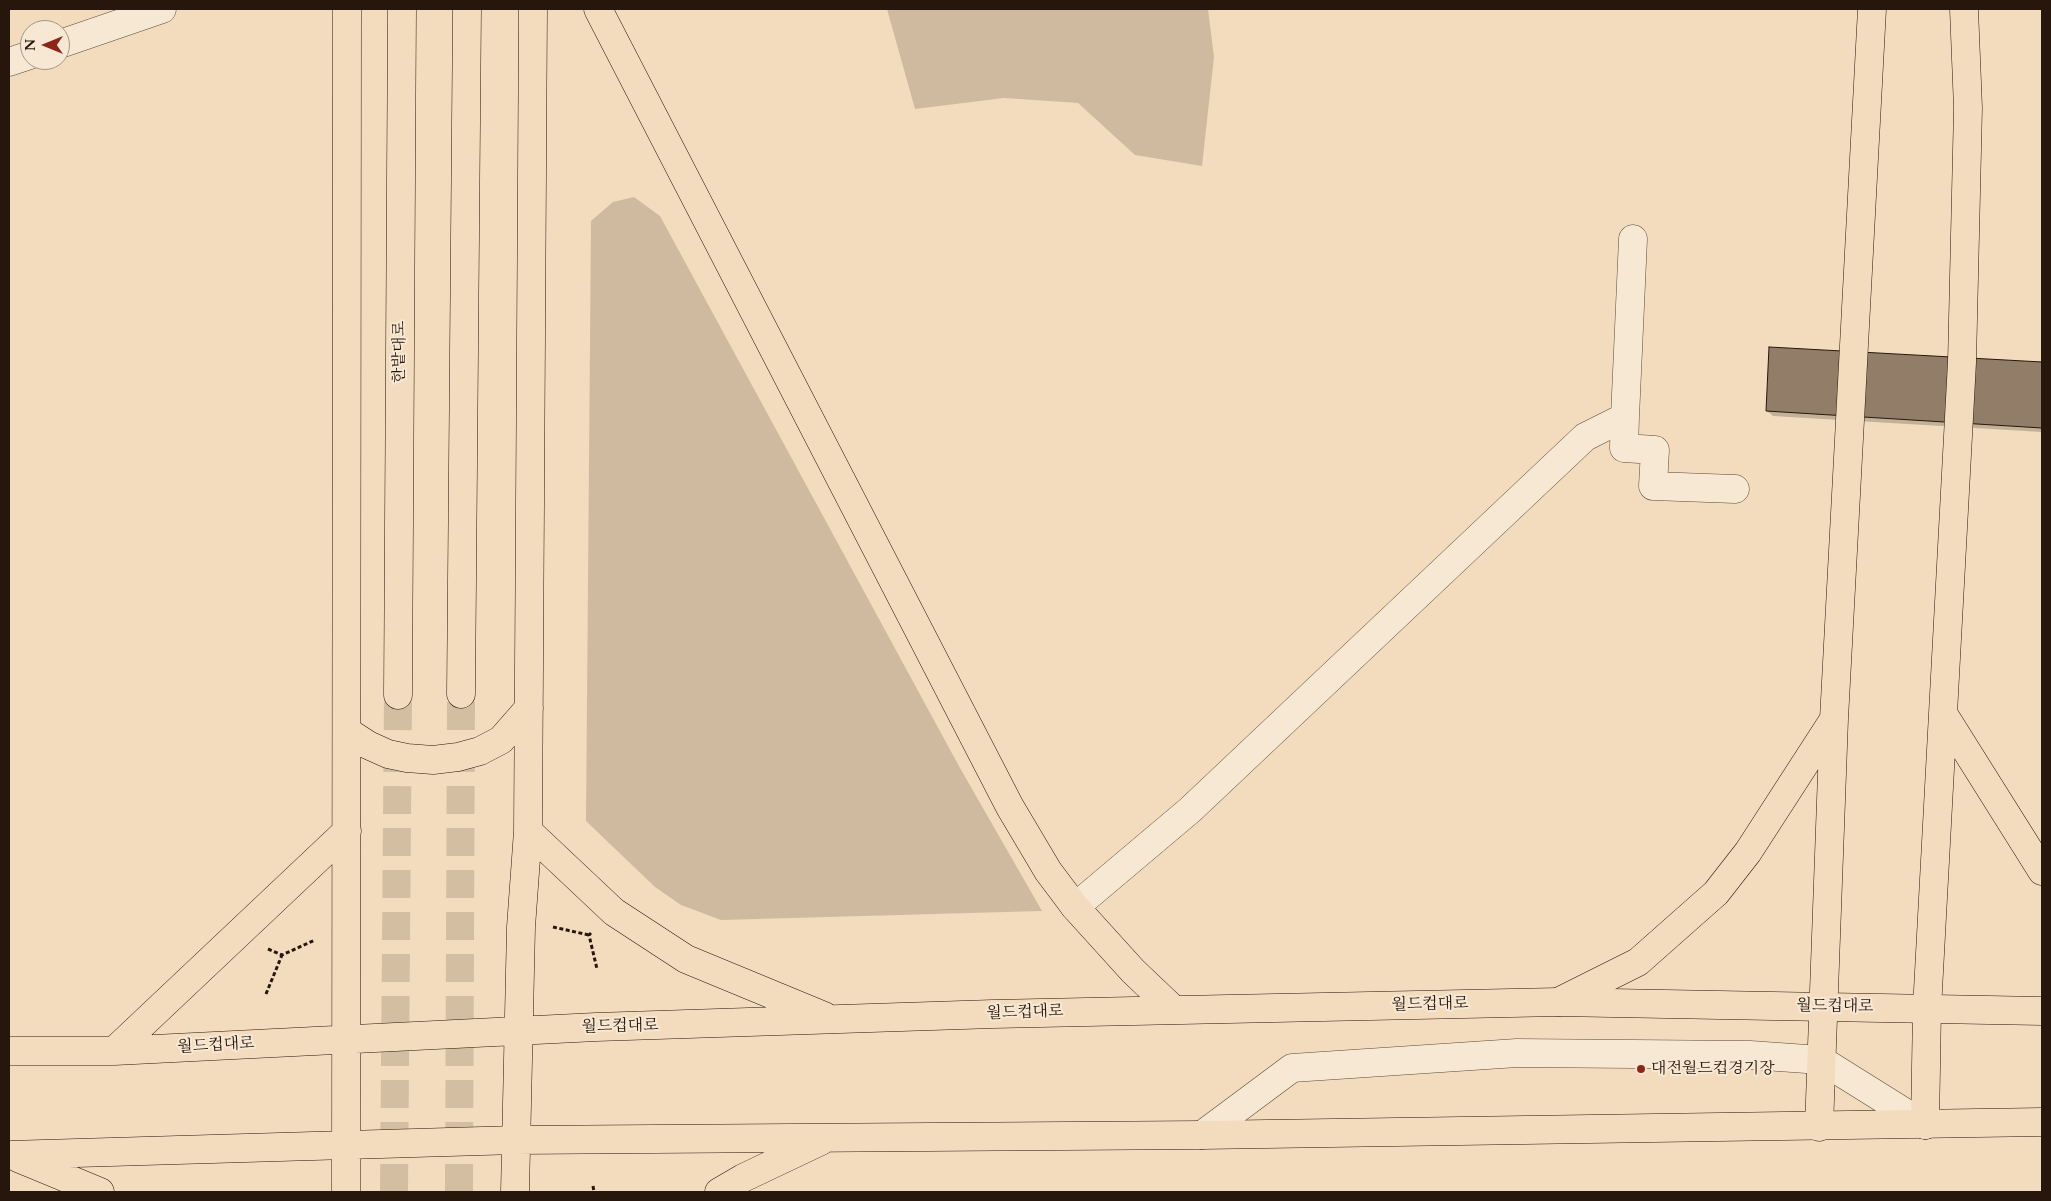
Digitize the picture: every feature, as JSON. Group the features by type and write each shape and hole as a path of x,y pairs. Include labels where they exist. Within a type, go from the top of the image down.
{"main road":[{"path":"346,1192 348,732 347,9"},
{"name":"한밭대로","path":"398,695 402,9"},
{"path":"461,694 467,9"},
{"path":"515,1192 521,927 528,831 533,9"},
{"path":"598,9 1010,808 1048,872 1075,907 1126,964 1173,1010"},
{"path":"1819,1127 1834,719 1872,9"},
{"path":"1926,1125 1927,1009 1962,362 1968,108 1964,9"},
{"path":"348,732 368,745 388,754 424,759 458,757 480,752 501,740 529,708"},
{"path":"1944,714 2042,871"},
{"path":"1558,1002 1638,962 1716,893 1748,852 1834,719"},
{"path":"114,1051 347,831"},
{"path":"528,831 614,912 686,959 832,1019"},
{"name":"월드컵대로","path":"9,1051 114,1051 519,1031 832,1019 1558,1002 2042,1011"},
{"path":"9,1155 347,1143 516,1140 1202,1135 1310,1132 1819,1127 2042,1122"},
{"path":"720,1192 743,1178 828,1138"},
{"path":"9,1155 100,1192"}],"street":[{"path":"70,41 162,9"},
{"path":"1634,239 1624,448 1655,450 1653,486 1736,489"},
{"path":"1075,907 1190,810 1585,437 1625,417"},
{"path":"1202,1135 1292,1068 1517,1053 1750,1055 1820,1060 1926,1125"}],"path":[{"path":"545,925 589,936"},
{"path":"596,926 589,936 597,969"},
{"path":"266,994 282,955 316,939"},
{"path":"265,947 282,955"},
{"path":"593,1186 594,1192"}],"shaded area":[{"path":"887,9 1208,9 1214,57 1202,166 1135,155 1078,103 1004,98 915,109"},
{"path":"634,197 660,216 960,768 1042,911 721,920 681,905 655,887 586,821 591,221 613,202"}],"building":[{"path":"1769,347 2042,362 2042,428 1766,411"}],"tunnel":[{"path":"459,1192 461,694"},
{"path":"394,1192 398,695"}],"place":[{"name":"대전월드컵경기장","path":"1641,1069"}]}
